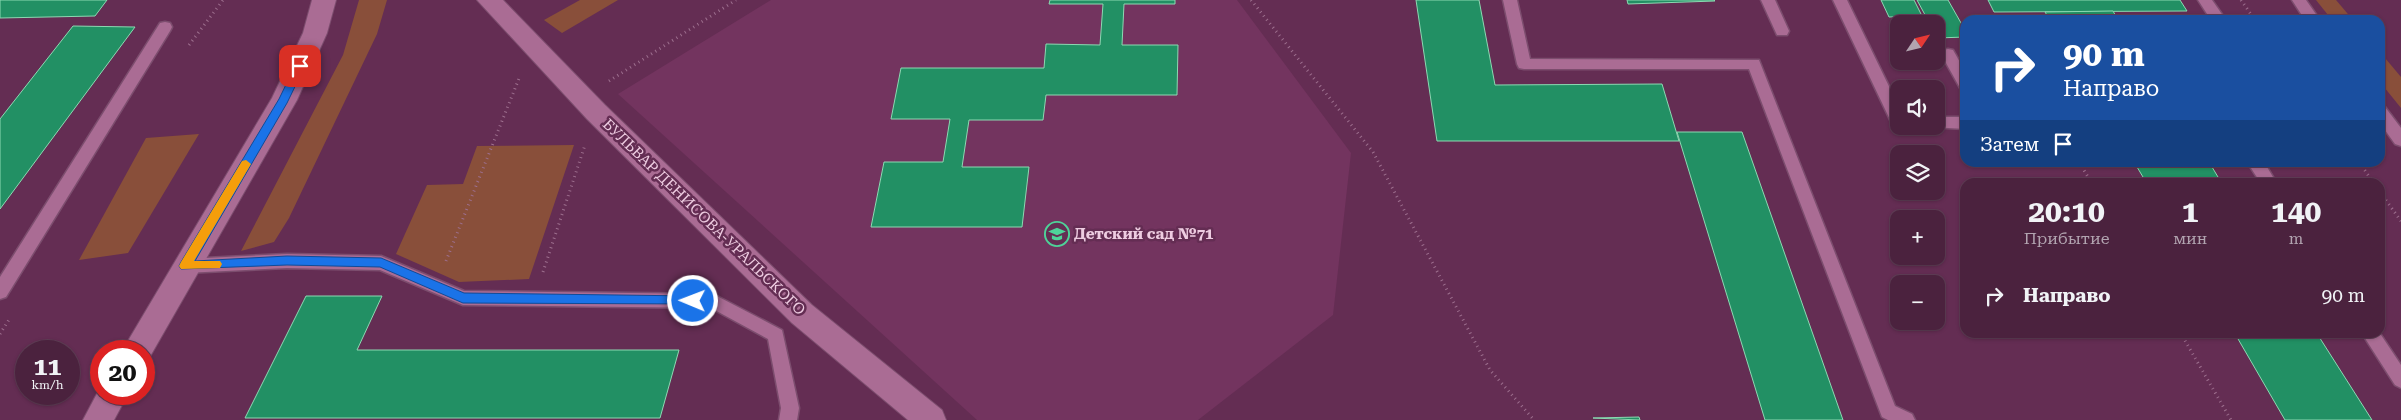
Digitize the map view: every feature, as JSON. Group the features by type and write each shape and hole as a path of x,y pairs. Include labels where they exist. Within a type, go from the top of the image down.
{"street":[{"path":"143,340 284,100 315,33 324,0"},
{"name":"БУЛЬВАР ДЕНИСОВА-УРАЛЬСКОГО","path":"489,0 590,105 802,314 931,420"},
{"path":"98,420 107,405"}],"lane":[{"path":"1510,0 1524,64 1754,64 1888,411 1906,420"},
{"path":"1768,0 1782,31"},
{"path":"1840,0 1890,105"},
{"path":"2205,0 2216,15"},
{"path":"2298,0 2309,15"},
{"path":"0,292 165,27"},
{"path":"1948,54 1960,75"},
{"path":"2385,118 2401,140"},
{"path":"1945,124 1960,123"},
{"path":"2258,167 2265,178"},
{"path":"185,266 287,260 381,263 463,298 713,301 776,335 790,408 788,420"},
{"path":"2373,338 2401,380"}],"path":[{"path":"534,299 590,105 736,0"},
{"path":"1252,0 1374,152 1490,370 1534,420"},
{"path":"2241,0 2252,15"},
{"path":"436,287 532,46"},
{"path":"2082,167 2089,178"},
{"path":"2362,167 2370,178"},
{"path":"2385,199 2401,221"},
{"path":"2183,338 2231,420"}],"shaded area":[{"path":"359,0 387,0 377,34 289,218 274,242 241,251 343,55"},
{"path":"580,0 618,0 562,33 544,20"},
{"name":"Детский сад №71","path":"771,0 1237,0 1351,153 1333,315 1198,420 977,420 618,94"},
{"path":"2316,0 2336,0 2349,15 2328,15"},
{"path":"2385,58 2401,77 2401,108 2385,88"},
{"path":"199,134 128,253 79,260 146,138"},
{"path":"574,145 529,279 459,282 396,254 427,185 463,184 477,146"}],"building":[{"path":"0,0 107,0 95,16 0,18"},
{"path":"1050,0 1175,0 1175,4 1124,4 1122,45 1178,45 1177,95 1046,95 1043,120 969,120 962,167 1029,167 1022,227 871,227 884,162 943,162 950,119 891,119 901,68 1044,68 1046,44 1100,45 1103,4 1049,4"},
{"path":"1416,0 1479,0 1495,85 1662,84 1679,141 1437,141"},
{"path":"1627,0 1714,0 1715,1 1628,4"},
{"path":"1881,0 1914,0 1922,15 1890,15 1889,17"},
{"path":"1917,0 1948,0 1960,21 1960,37 1945,38 1945,15 1925,15"},
{"path":"1988,0 2180,0 2187,11 1994,12"},
{"path":"2113,11 2115,15 2047,15 2045,12"},
{"path":"73,26 135,27 0,209 0,119"},
{"path":"1677,132 1742,132 1843,420 1765,420"},
{"path":"2137,167 2212,167 2219,178 2144,178"},
{"path":"306,296 382,296 357,350 679,350 660,418 245,418"},
{"path":"2237,338 2320,338 2372,420 2285,420"},
{"path":"1639,417 1640,420 1593,418"}],"slow traffic":[{"path":"216,264 185,266 246,164"}],"place":[{"name":"Детский сад №71","path":"1057,234"}],"route":[{"path":"300,66 284,100 185,266 287,260 381,263 463,298 693,301"}]}
